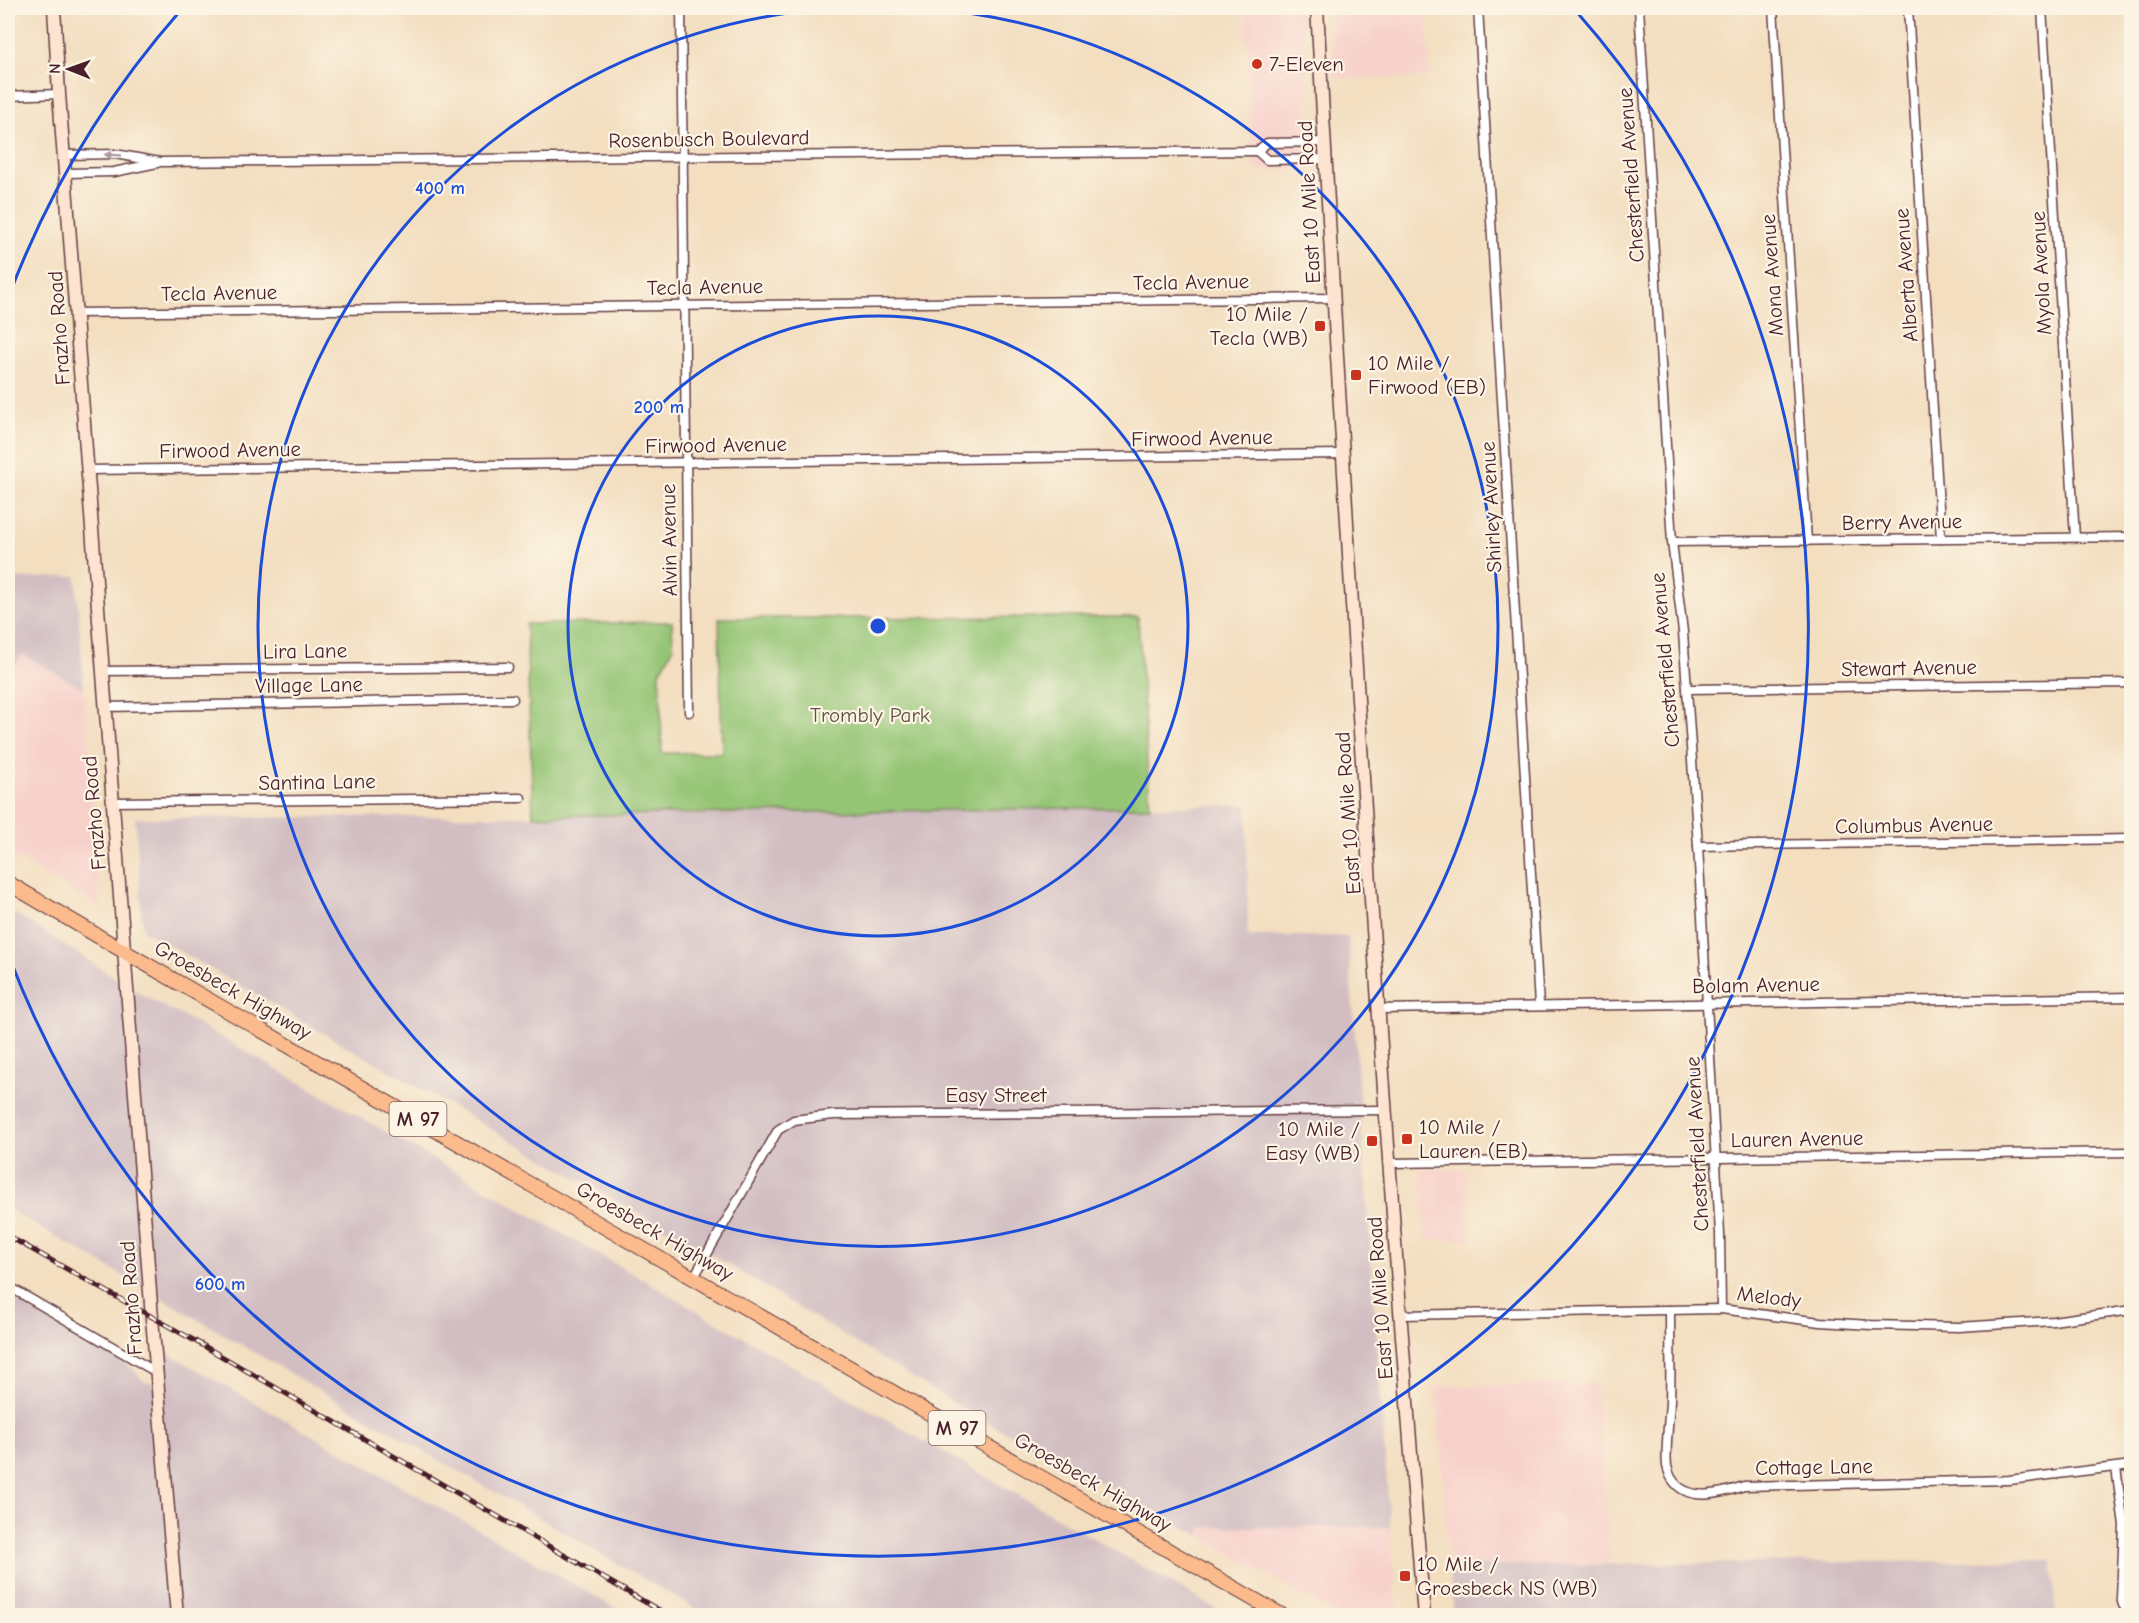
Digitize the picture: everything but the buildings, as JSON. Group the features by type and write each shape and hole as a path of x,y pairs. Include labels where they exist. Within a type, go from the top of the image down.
{"main road":[{"name":"Groesbeck Highway","path":"8,883 1282,1616"}],"street":[{"name":"Frazho Road","path":"54,8 105,707 177,1616"},
{"name":"Alvin Avenue","path":"681,8 689,712"},
{"name":"East 10 Mile Road","path":"1317,8 1343,454 1386,1110 1424,1616"},
{"name":"Shirley Avenue","path":"1478,8 1539,1005"},
{"name":"Chesterfield Avenue","path":"1639,8 1672,542 1680,600 1698,846 1720,1234 1721,1309"},
{"name":"Mona Avenue","path":"1773,8 1807,541"},
{"name":"Alberta Avenue","path":"1908,8 1941,539"},
{"name":"Myola Avenue","path":"2042,8 2075,537"},
{"path":"8,96 59,94"},
{"name":"Rosenbusch Boulevard","path":"64,155 115,154 160,162 682,157 1257,151 1267,143 1325,142"},
{"name":"Rosenbusch Boulevard","path":"1257,151 1267,160 1325,159"},
{"name":"Rosenbusch Boulevard","path":"66,173 114,172 160,162"},
{"name":"Tecla Avenue","path":"77,313 1334,298"},
{"name":"Firwood Avenue","path":"89,470 1343,454"},
{"name":"Berry Avenue","path":"1672,542 2132,537"},
{"name":"Lira Lane","path":"103,671 508,667"},
{"name":"Stewart Avenue","path":"1687,689 2132,682"},
{"name":"Village Lane","path":"105,707 513,699"},
{"name":"Santina Lane","path":"113,802 521,798"},
{"name":"Columbus Avenue","path":"1698,846 2132,839"},
{"name":"Bolam Avenue","path":"1380,1009 2132,997"},
{"name":"Easy Street","path":"694,1277 778,1130 794,1120 833,1115 1386,1110"},
{"name":"Lauren Avenue","path":"1390,1163 2132,1152"},
{"path":"8,1286 156,1372"},
{"name":"Melody","path":"1401,1315 1721,1309 1820,1322 1937,1327 2053,1322 2132,1310"},
{"name":"Cottage Lane","path":"1670,1310 1671,1391 1667,1466 1672,1479 1690,1493 1705,1495 1744,1486 2009,1480 2132,1465"},
{"path":"2116,1467 2124,1525 2121,1598 2122,1605 2131,1616"}],"shaded area":[{"path":"1245,8 1302,8 1311,169 1253,170"},
{"path":"1334,8 1427,8 1429,77 1333,78 1332,10"},
{"path":"76,576 84,689 22,654 8,678 8,579"},
{"path":"21,653 84,689 100,907 8,853 8,678"},
{"path":"1247,805 1248,936 1348,936 1390,1527 1203,1527 1199,1535 974,1415 717,1258 143,930 135,818 690,815"},
{"path":"8,909 144,996 203,1027 1227,1615 706,1615 8,1209"},
{"path":"1421,1169 1466,1170 1470,1239 1425,1240"},
{"path":"8,1296 131,1367 145,1382 166,1382 164,1351 628,1615 8,1615"},
{"path":"1596,1384 1610,1564 1449,1566 1436,1386"},
{"path":"1203,1527 1390,1527 1398,1615 1336,1615 1199,1535"},
{"path":"2052,1560 2056,1615 1454,1615 1449,1566"}],"green space":[{"name":"Trombly Park","path":"1138,617 1150,807 533,816 526,624 672,622 673,649 660,672 662,753 722,753 719,618"}],"railway":[{"path":"8,1236 204,1346 669,1616"}],"place":[{"name":"7-Eleven","path":"1257,64"},
{"name":"10 Mile / Tecla (WB)","path":"1320,326"},
{"name":"10 Mile / Firwood (EB)","path":"1356,375"},
{"name":"10 Mile / Lauren (EB)","path":"1407,1139"},
{"name":"10 Mile / Easy (WB)","path":"1372,1141"},
{"name":"10 Mile / Groesbeck NS (WB)","path":"1405,1576"}]}
